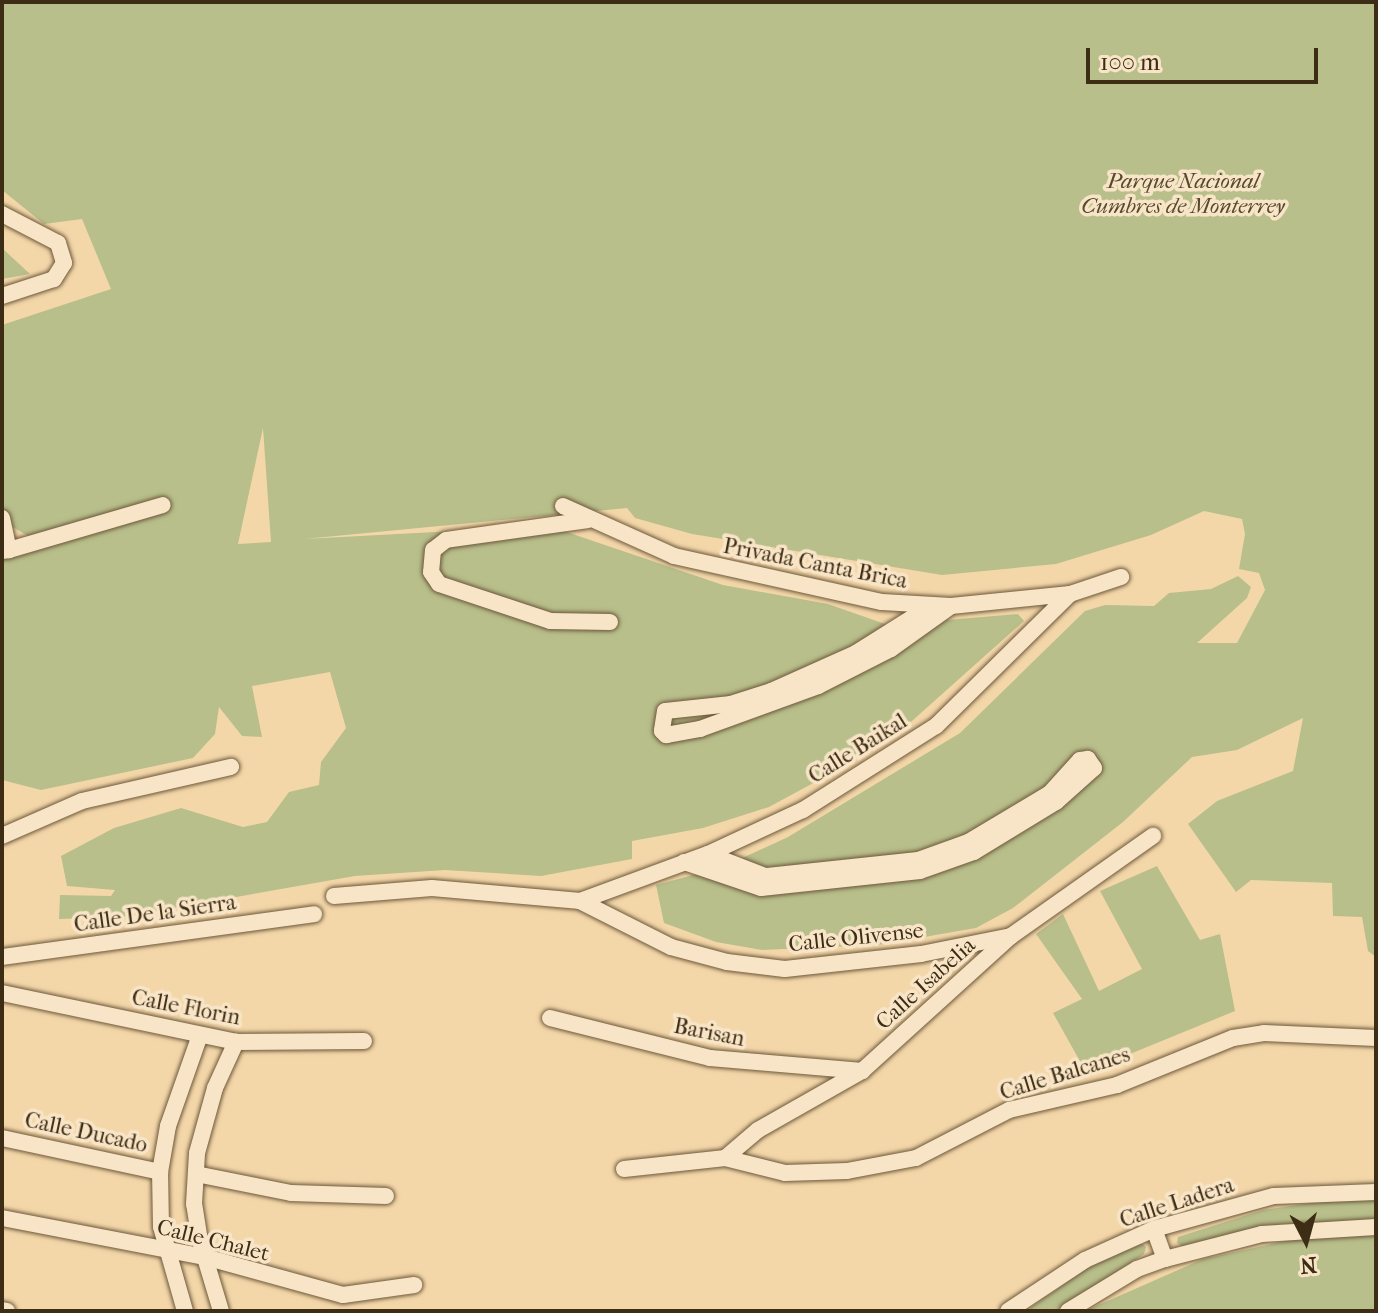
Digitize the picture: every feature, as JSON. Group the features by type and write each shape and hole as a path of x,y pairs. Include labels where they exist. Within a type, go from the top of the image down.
{"street":[{"path":"2,214 58,243 64,263 54,279 2,296"},
{"path":"2,518 5,550 163,505"},
{"name":"Privada Canta Brica","path":"563,506 588,520 674,556 853,596 929,607 1070,594"},
{"path":"588,520 446,540 433,550 431,572 439,584 550,621 610,622"},
{"name":"Calle Baikal","path":"580,901 708,854 803,810 936,726 1070,594 1121,577"},
{"path":"929,607 856,653 771,691 731,704 665,711 662,731 666,735 700,729 818,686 891,649 951,606"},
{"path":"684,862 761,888 920,871 974,852 1056,802 1094,768 1084,758 1050,793 968,842 918,860 765,876 708,854"},
{"path":"4,831 143,784 231,767"},
{"name":"Calle Isabelia","path":"725,1158 758,1130 862,1071 1011,936 1153,836"},
{"name":"Calle Olivense","path":"334,896 432,888 580,901 671,947 759,967 824,967 1011,936"},
{"name":"Calle De la Sierra","path":"2,957 314,914"},
{"name":"Calle Florin","path":"2,993 236,1042 364,1041"},
{"name":"Barisan","path":"550,1018 710,1058 862,1071"},
{"name":"Calle Balcanes","path":"725,1158 785,1173 847,1171 916,1158 1009,1110 1117,1085 1233,1038 1264,1033 1376,1038"},
{"path":"185,1311 161,1227 160,1172 168,1126 200,1035"},
{"path":"221,1311 194,1204 202,1128 236,1042"},
{"name":"Calle Ducado","path":"2,1138 160,1172"},
{"path":"624,1169 725,1158"},
{"path":"196,1174 291,1193 386,1196"},
{"name":"Calle Ladera","path":"1008,1311 1085,1260 1154,1229 1274,1196 1376,1192"},
{"name":"Calle Chalet","path":"2,1218 205,1257 343,1295 414,1285"},
{"path":"1068,1311 1126,1274 1165,1259 1262,1234 1376,1227"},
{"path":"1154,1229 1165,1259"}],"green space":[{"name":"Parque Nacional Cumbres de Monterrey","path":"2,2 1376,2 1376,957 1368,951 1362,917 1333,916 1332,883 1251,880 1236,892 1188,824 1217,801 1293,771 1303,718 1237,750 1192,757 1123,822 1013,908 976,928 878,945 762,950 716,942 664,923 656,885 723,867 788,837 960,733 1085,611 1105,605 1154,606 1169,593 1211,589 1238,576 1251,587 1247,598 1197,643 1237,643 1265,590 1259,573 1239,569 1245,534 1242,519 1204,511 1151,535 1056,564 942,575 692,534 635,518 627,508 304,539 549,526 723,585 828,604 888,625 1018,614 1024,621 912,721 830,774 769,807 703,828 632,841 632,859 541,876 445,870 355,876 123,917 59,919 60,895 111,896 115,890 67,886 61,856 114,828 181,808 243,827 267,822 289,792 319,785 321,762 346,728 330,672 252,686 262,737 242,736 219,707 215,734 193,758 41,790 2,780 2,557 30,537 2,521 2,325 111,289 82,219 44,224 2,190","holes":["263,428 271,542 238,544"]},
{"path":"2,248 30,274 2,279"},
{"path":"1157,866 1200,940 1220,934 1235,1011 1086,1072 1053,1013 1082,999 1036,934 1063,914 1099,991 1142,969 1100,891"},
{"path":"1340,1199 1376,1200 1376,1223 1282,1224 1184,1247 1177,1243 1178,1237 1263,1210"},
{"path":"1376,1234 1376,1311 1085,1311 1203,1259 1299,1238"},
{"path":"1140,1242 1146,1247 1144,1254 1056,1311 1026,1311 1091,1265"}]}
